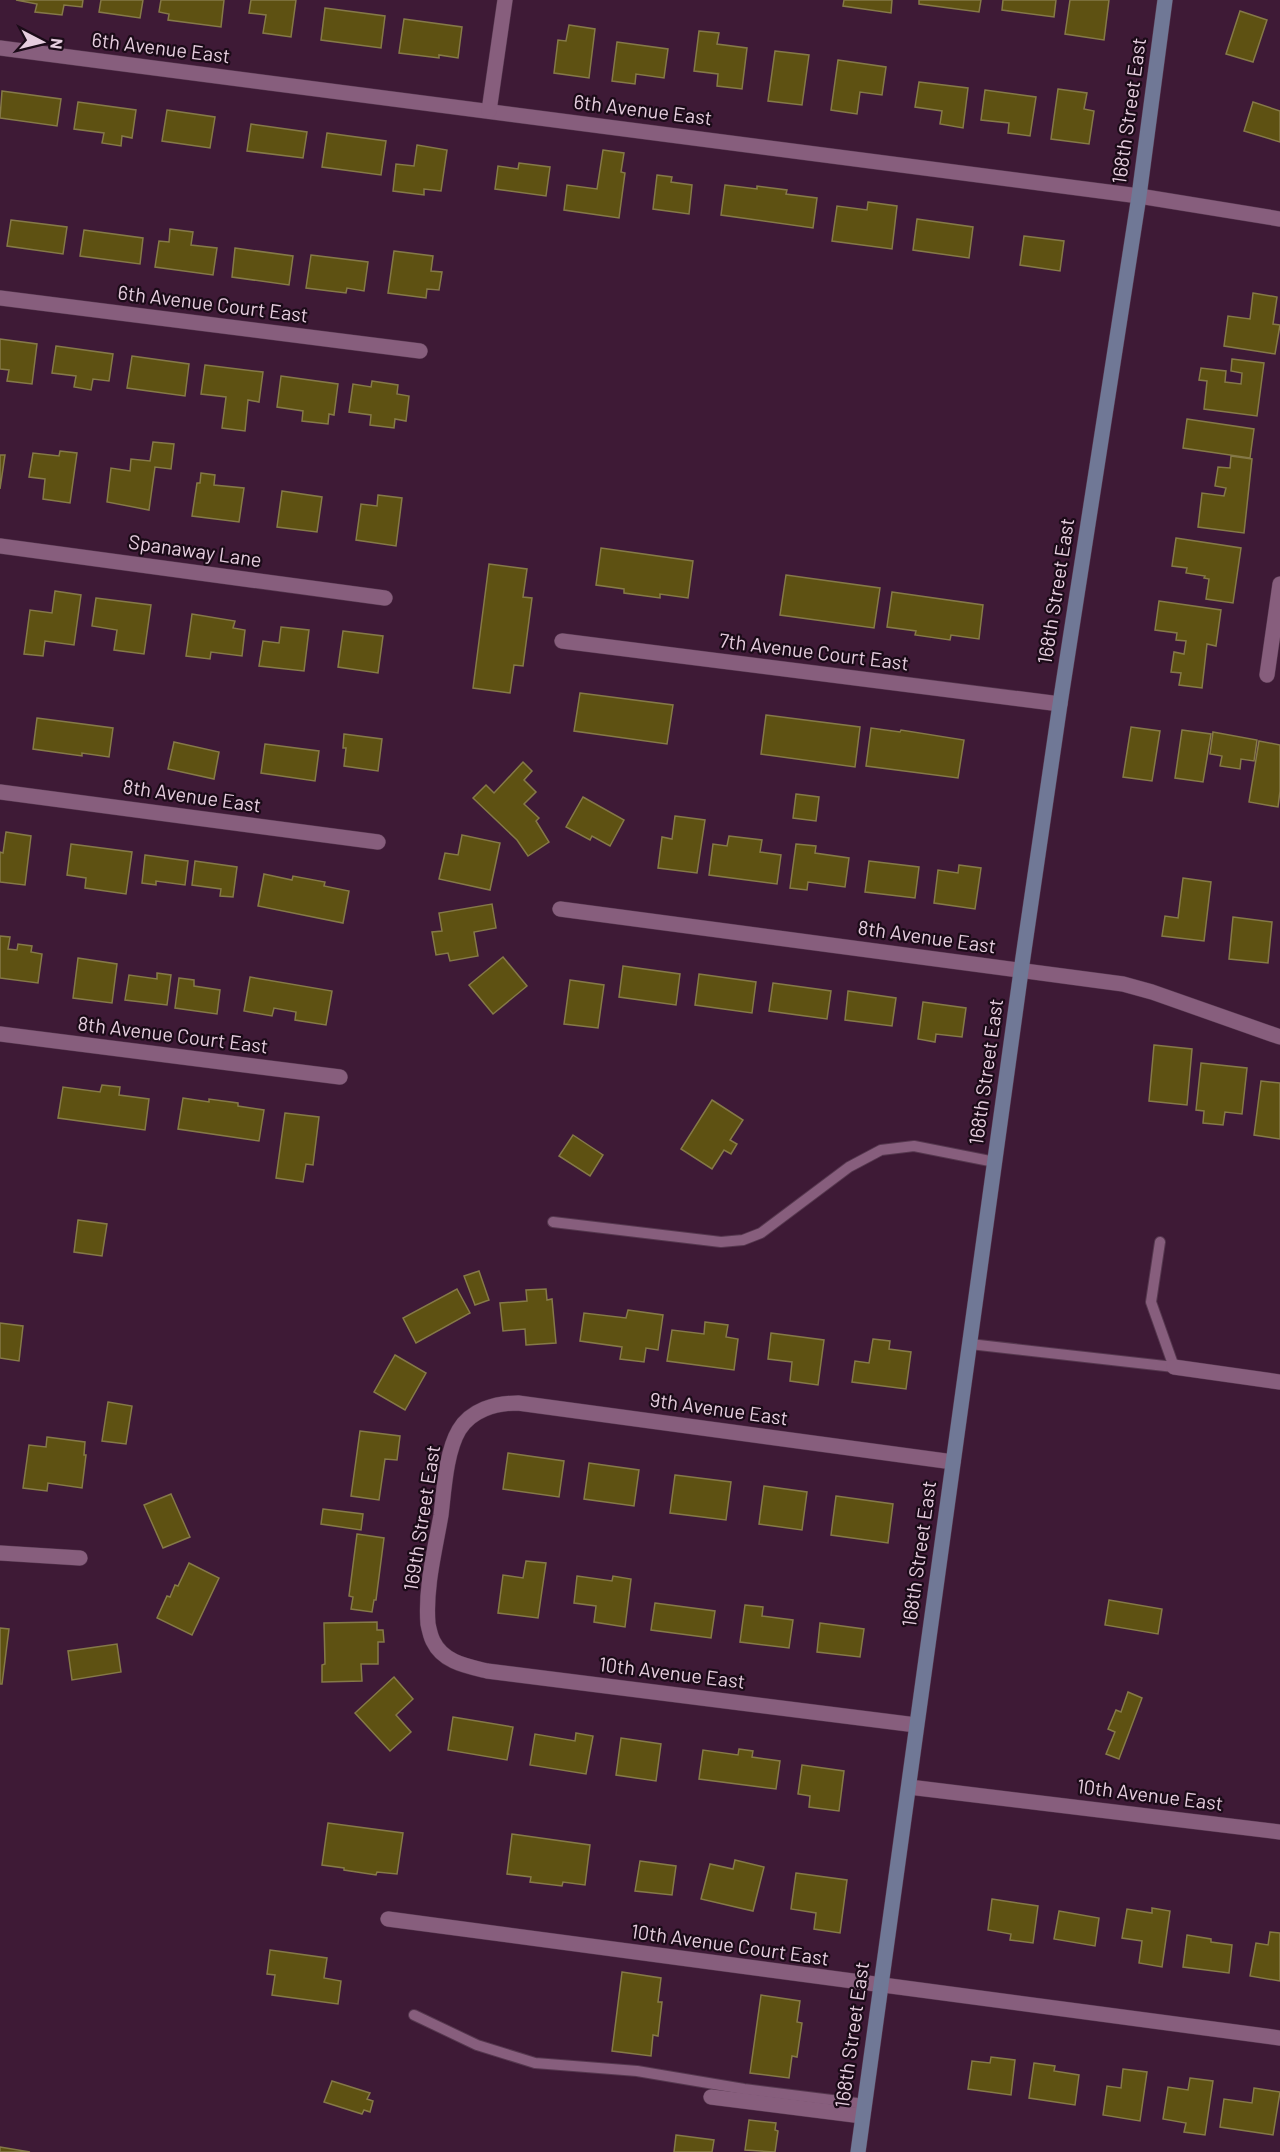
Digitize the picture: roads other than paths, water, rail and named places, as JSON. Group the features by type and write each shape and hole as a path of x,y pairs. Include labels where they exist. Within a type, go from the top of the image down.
{"street":[{"path":"489,111 505,0"},
{"name":"168th Street East","path":"858,2152 1021,971 1139,196 1165,0"},
{"name":"6th Avenue East","path":"0,48 1139,196 1280,219"},
{"name":"6th Avenue Court East","path":"0,298 420,351"},
{"name":"Spanaway Lane","path":"0,546 385,598"},
{"path":"1267,675 1280,584"},
{"name":"7th Avenue Court East","path":"562,641 1060,704"},
{"name":"8th Avenue East","path":"0,792 378,842"},
{"name":"8th Avenue East","path":"560,909 1123,984 1280,1037"},
{"name":"8th Avenue Court East","path":"0,1034 340,1077"},
{"path":"1174,1367 1280,1382"},
{"name":"9th Avenue East","path":"479,1411 502,1403 518,1402 953,1462"},
{"name":"169th Street East","path":"432,1640 428,1624 429,1587 449,1458 458,1431 479,1411"},
{"path":"0,1553 80,1558"},
{"name":"10th Avenue East","path":"432,1640 447,1658 458,1664 487,1671 916,1725"},
{"name":"10th Avenue East","path":"909,1787 1280,1832"},
{"name":"10th Avenue Court East","path":"388,1919 1280,2038"},
{"path":"711,2097 863,2110"}],"lane":[{"path":"553,1222 721,1242 743,1240 761,1233 849,1167 881,1150 914,1146 995,1162"},
{"path":"970,1344 1174,1367 1151,1302 1160,1242"},
{"path":"414,2015 477,2045 535,2063 637,2071 863,2110"}]}
